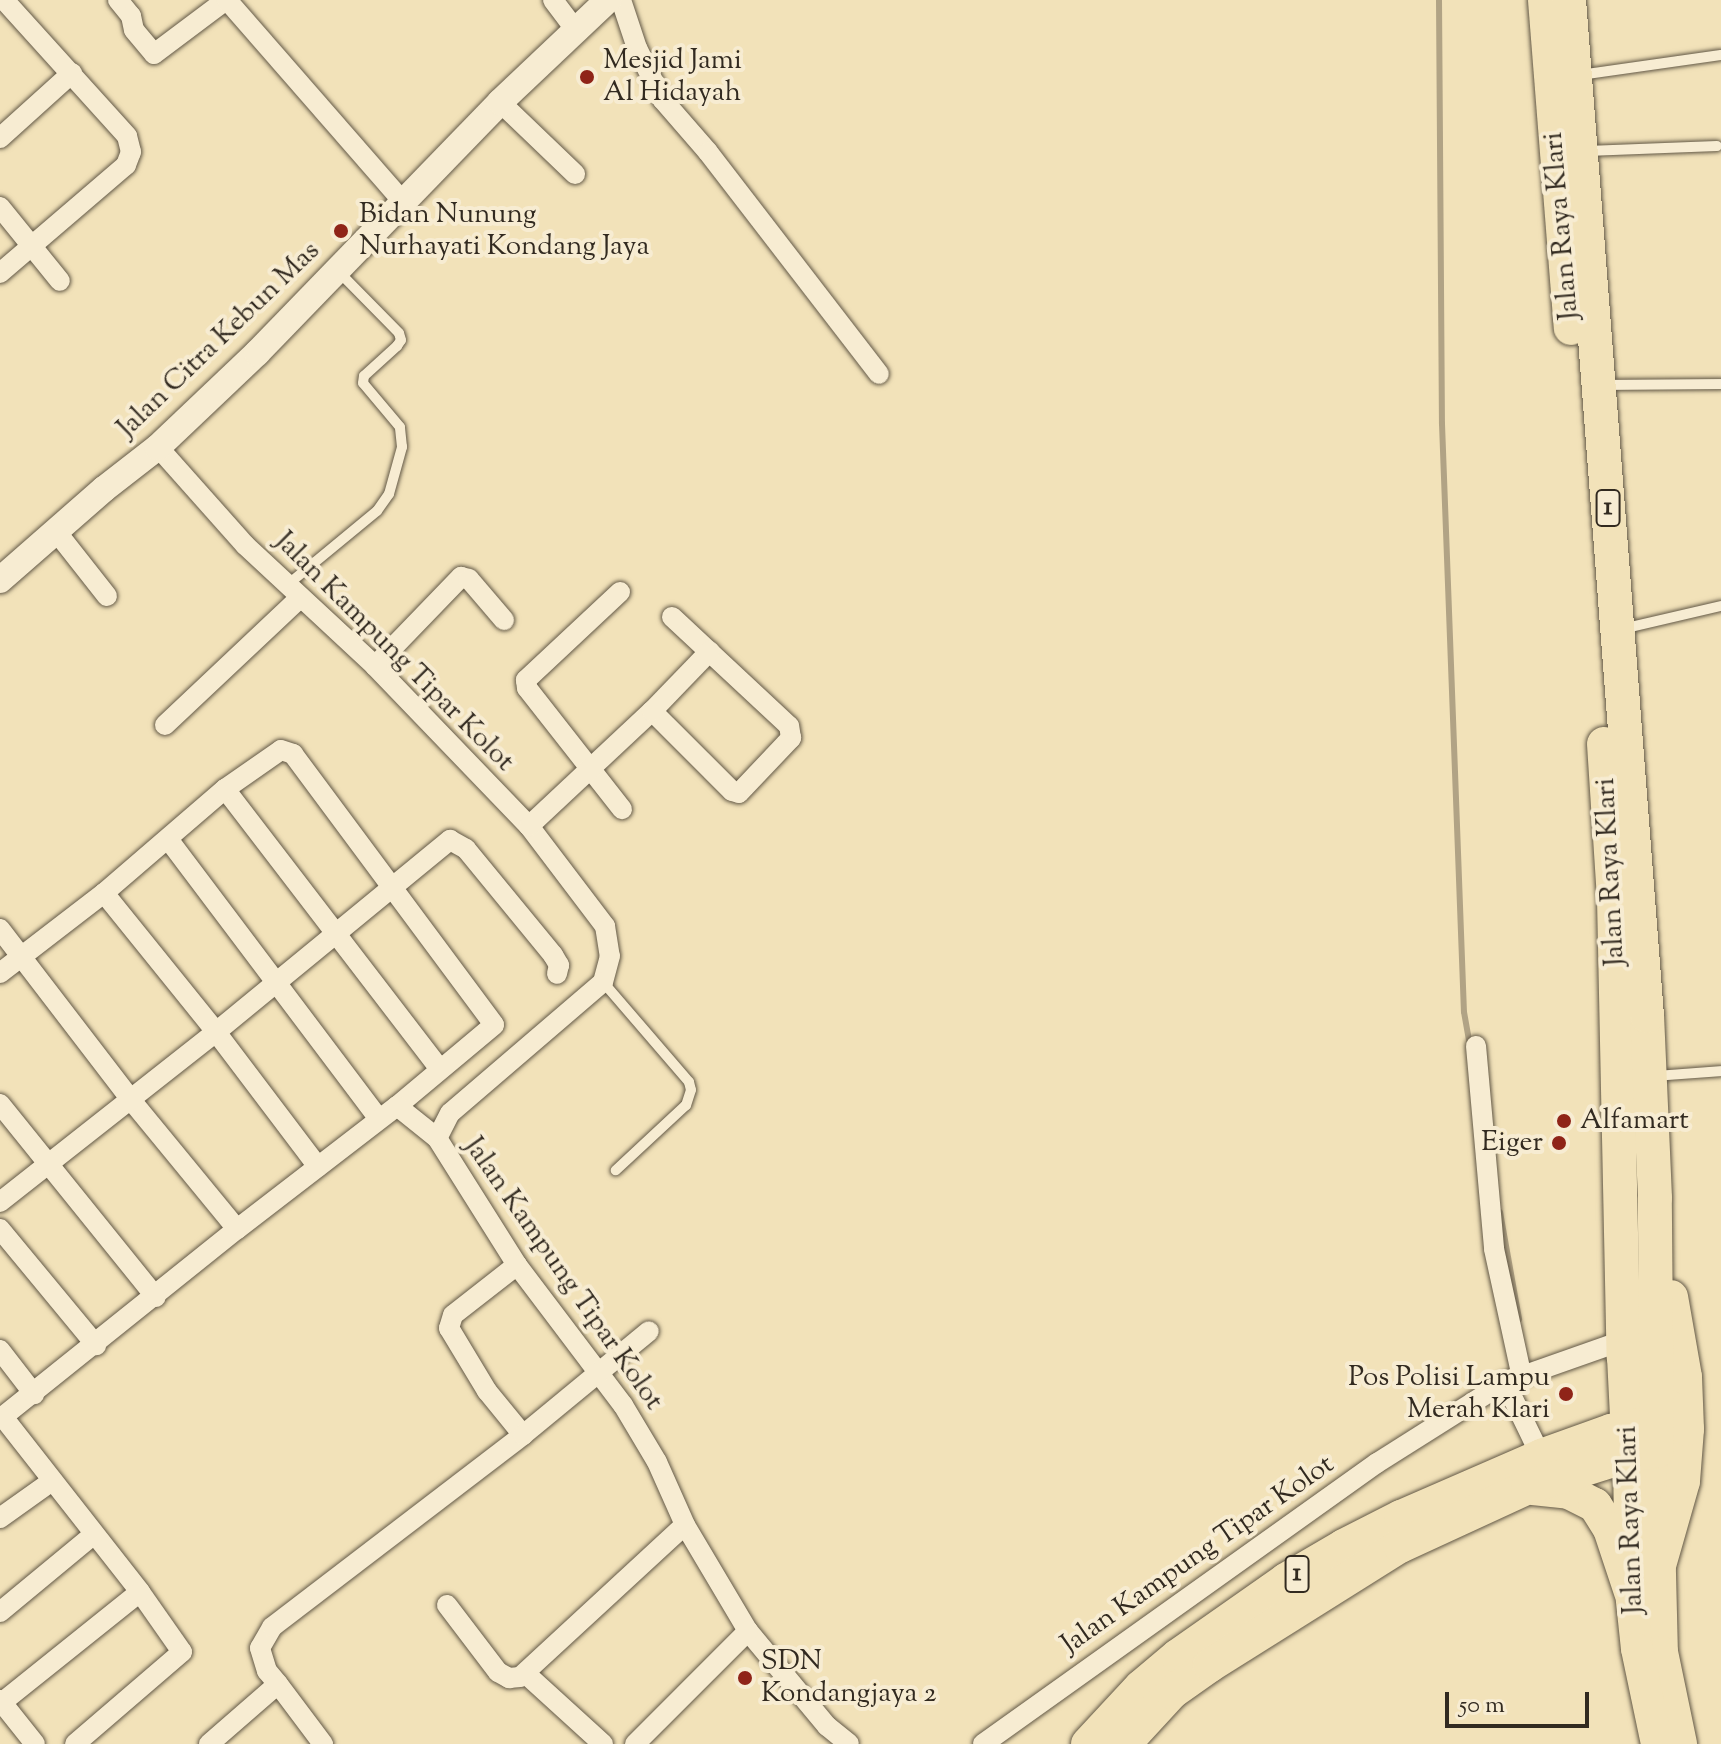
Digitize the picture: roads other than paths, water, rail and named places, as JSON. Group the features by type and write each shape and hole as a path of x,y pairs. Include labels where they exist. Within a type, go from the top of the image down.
{"highway":[{"name":"Jalan Raya Klari","path":"1545,0 1614,898 1624,1348 1642,1438"},
{"name":"Jalan Raya Klari","path":"1569,0 1649,1077 1655,1198 1642,1438"},
{"path":"1655,1198 1685,1377 1687,1429 1683,1481 1658,1569"},
{"path":"1624,1348 1607,1399 1583,1428 1534,1472 1595,1505 1610,1529 1631,1592"},
{"name":"1","path":"1088,1744 1141,1687 1178,1656 1286,1580 1401,1517 1642,1438"},
{"name":"1","path":"1124,1744 1172,1692 1282,1618 1400,1546 1534,1472"}],"main road":[{"name":"Jalan Raya Klari","path":"1642,1438 1658,1569 1662,1652 1681,1744"},
{"name":"Jalan Raya Klari","path":"1642,1438 1631,1592 1637,1649 1657,1744"}],"street":[{"path":"0,273 126,165 131,152 127,136 4,0"},
{"path":"118,0 131,16 134,30 154,54 227,0 404,203"},
{"path":"553,0 576,30"},
{"name":"Jalan Citra Kebun Mas","path":"0,580 55,530 158,447 338,271 500,102 608,0"},
{"path":"621,0 637,48 662,99 708,152 879,374"},
{"path":"0,138 72,73"},
{"path":"500,102 575,174"},
{"path":"0,207 60,281"},
{"name":"Jalan Kampung Tipar Kolot","path":"158,447 211,509 293,592 375,666 529,826 605,926 610,956 603,982 450,1113 437,1138 517,1265 623,1405 657,1462 685,1525 748,1631 827,1726 849,1744"},
{"path":"55,530 107,596"},
{"path":"375,666 461,577 469,579 504,620"},
{"path":"165,725 293,592"},
{"path":"620,592 526,680 527,688 622,809"},
{"path":"652,711 732,791 746,790 791,738 789,726 672,617"},
{"path":"529,826 652,711 710,651"},
{"path":"0,973 104,893 225,789 281,750 293,754 494,1025 397,1106 237,1229 156,1297 1,1418 140,1592 182,1652 75,1744"},
{"path":"225,789 440,1069"},
{"path":"168,839 378,1118"},
{"path":"0,1202 216,1032 450,840 460,843 553,955 559,965 557,974"},
{"path":"104,893 216,1032 318,1167"},
{"path":"0,929 131,1100 237,1229"},
{"path":"1476,1046 1494,1249 1513,1377 1534,1472"},
{"path":"0,1104 156,1297"},
{"path":"397,1106 437,1138"},
{"path":"0,1229 96,1345"},
{"path":"517,1265 453,1315 449,1328 487,1391 523,1435"},
{"path":"313,1741 267,1671 260,1648 272,1627 523,1435 649,1331"},
{"name":"Jalan Kampung Tipar Kolot","path":"983,1744 1377,1463 1513,1377 1624,1348"},
{"path":"0,1350 34,1394"},
{"path":"0,1518 52,1481"},
{"path":"447,1605 498,1672 509,1678 526,1674 685,1525"},
{"path":"0,1612 93,1535"},
{"path":"35,1744 1,1702 140,1592"},
{"path":"635,1744 748,1631"},
{"path":"526,1674 603,1744"},
{"path":"209,1744 278,1684"}],"lane":[{"path":"1576,76 1721,55"},
{"path":"1581,151 1717,146"},
{"path":"293,592 377,511 389,494 402,447 400,427 363,383 364,376 397,346 399,333 338,271"},
{"path":"1598,385 1721,384"},
{"path":"1618,630 1721,606"},
{"path":"603,982 689,1082 691,1090 686,1105 616,1170"},
{"path":"1649,1077 1721,1071"}],"waterway":[{"path":"1439,0 1442,424 1464,1012 1469,1040"},
{"path":"1500,1212 1519,1319"}],"place":[{"name":"Mesjid Jami Al Hidayah","path":"587,77"},
{"name":"Bidan Nunung Nurhayati Kondang Jaya","path":"341,231"},
{"name":"Alfamart","path":"1564,1121"},
{"name":"Eiger","path":"1559,1143"},
{"name":"Pos Polisi Lampu Merah Klari","path":"1566,1394"},
{"name":"SDN Kondangjaya 2","path":"745,1678"}]}
